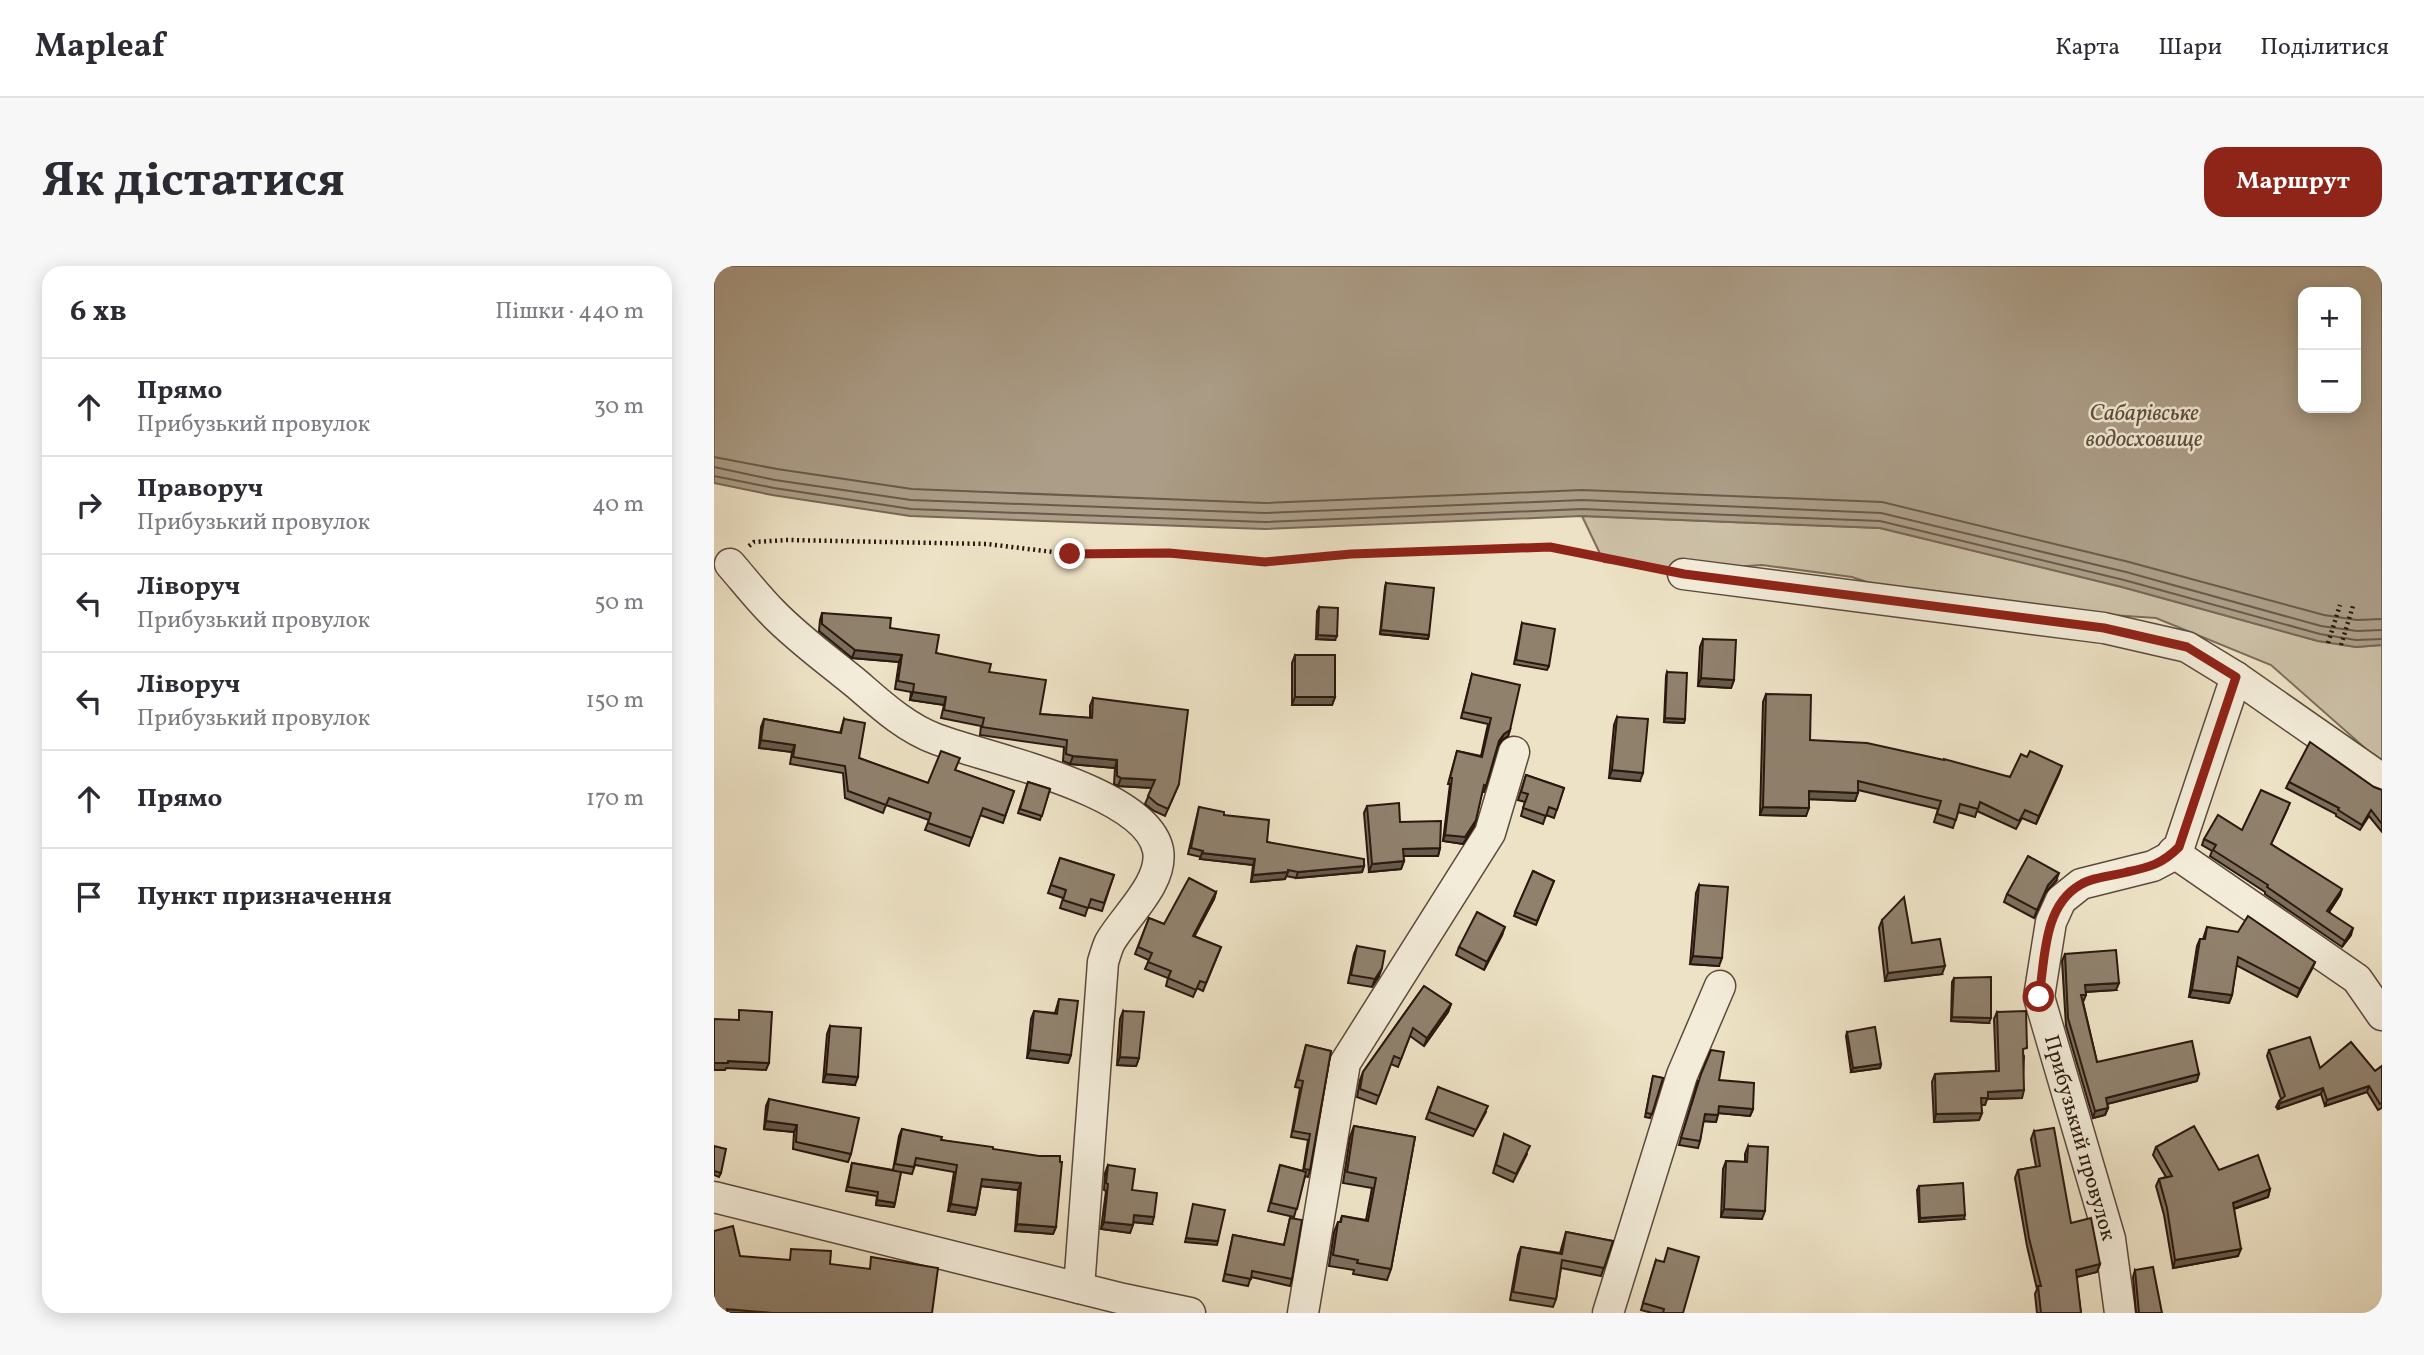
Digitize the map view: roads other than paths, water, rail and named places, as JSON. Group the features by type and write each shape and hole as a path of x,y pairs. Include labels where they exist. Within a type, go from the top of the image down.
{"street":[{"path":"730,565 774,614 898,719 933,739 1054,776 1105,798 1130,813 1147,830 1158,848 1158,865 1153,881 1110,943 1103,962 1079,1288"},
{"path":"1684,574 2104,628 2187,647 2236,677 2382,779"},
{"path":"2236,677 2179,847 2173,852 2357,979 2382,1015"},
{"path":"1303,1313 1345,1063 1490,833 1514,752"},
{"name":"Прибузький провулок","path":"2120,1313 2110,1239 2039,997 2051,922 2061,900 2081,884 2152,866 2168,858 2173,852"},
{"path":"1608,1313 1682,1075 1720,986"},
{"path":"714,1197 1079,1288 1123,1306 1190,1313"}],"water":[{"name":"Сабарівське водосховище","path":"714,266 2382,266 2382,645 2356,647 2318,641 2122,587 1880,528 1582,516 1265,529 910,516 772,495 714,483"}]}
